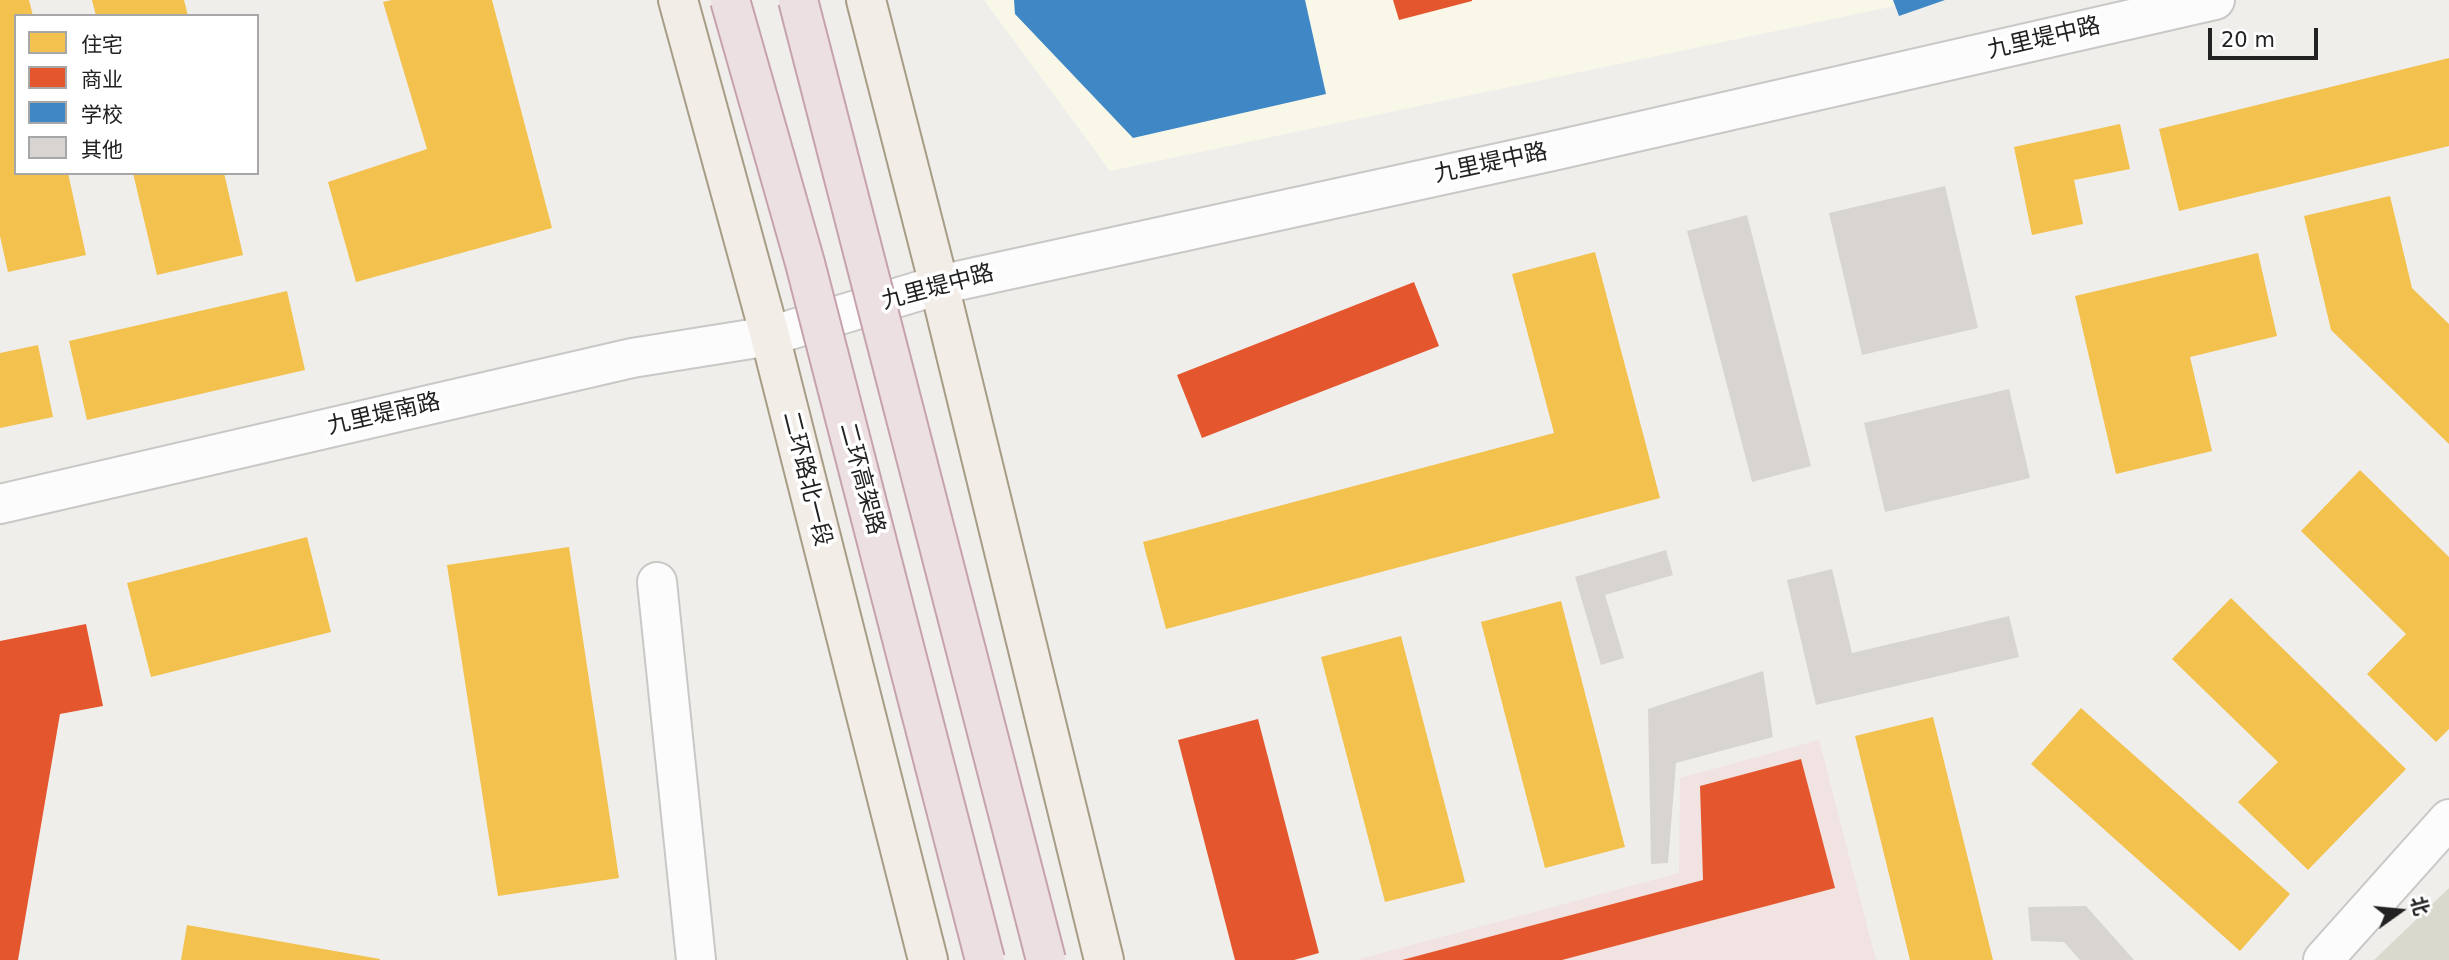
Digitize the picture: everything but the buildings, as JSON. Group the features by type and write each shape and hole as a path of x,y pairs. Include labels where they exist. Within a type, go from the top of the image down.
{"highway":[{"name":"二环高架路","path":"730,0 805,263 985,960"},
{"path":"798,0 1046,960"}],"main road":[{"name":"二环路北一段","path":"678,0 770,336 928,960"},
{"path":"866,0 939,285 1104,960"}],"street":[{"name":"九里堤中路","path":"770,336 939,285 2215,0"},
{"name":"九里堤南路","path":"0,504 632,358 770,336"},
{"path":"657,582 696,960"},
{"path":"2323,960 2449,819"}],"shaded area":[{"path":"984,0 1923,0 1110,171"},
{"path":"1819,740 1876,960 1356,960 1679,873 1680,778"},
{"path":"2449,888 2449,960 2374,960"}]}
